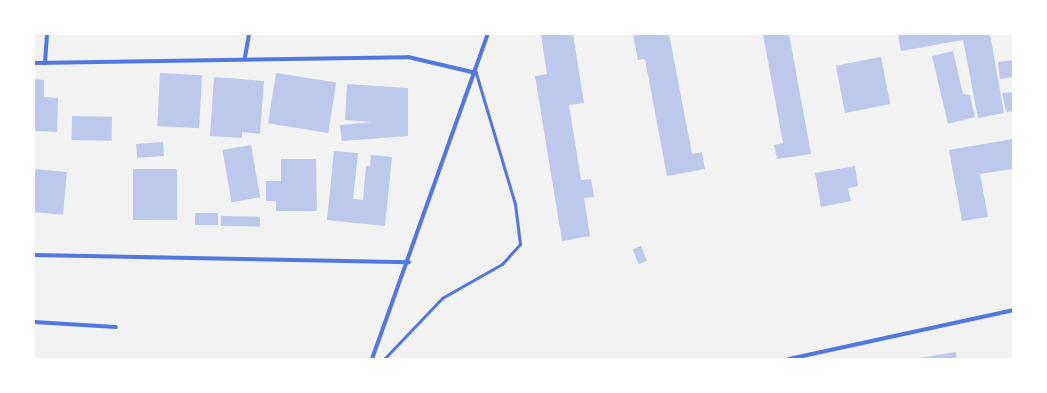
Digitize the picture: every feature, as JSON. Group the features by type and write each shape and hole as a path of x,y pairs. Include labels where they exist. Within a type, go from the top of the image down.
{"street":[{"path":"45,63 47,34"},
{"path":"245,57 249,34"},
{"path":"372,359 409,262 476,73 488,34"},
{"path":"34,63 245,57 408,57 476,73"},
{"path":"34,255 409,262"},
{"path":"789,359 1013,310"},
{"path":"34,322 116,327"}],"lane":[{"path":"384,359 442,298 502,264 520,244 515,204 476,73"}],"building":[{"path":"541,34 573,34 584,103 569,105 581,180 591,179 594,197 584,198 590,236 562,241 535,76 547,74"},
{"path":"633,34 669,34 692,154 702,152 705,169 667,176 645,59 638,60"},
{"path":"763,34 789,34 811,154 777,159 774,145 783,143"},
{"path":"898,34 990,34 1004,113 978,118 963,40 901,51"},
{"path":"953,51 963,94 970,95 975,117 948,124 932,56"},
{"path":"881,57 890,104 845,113 836,66"},
{"path":"1013,60 1013,77 1000,79 998,62"},
{"path":"160,73 202,75 199,128 157,126"},
{"path":"276,73 336,83 328,133 268,123"},
{"path":"214,77 264,81 260,134 242,132 242,138 210,136"},
{"path":"34,79 44,80 44,97 58,98 57,132 34,131"},
{"path":"347,84 408,88 408,136 342,141 340,125 373,122 345,120"},
{"path":"1013,92 1013,111 1006,112 1002,93"},
{"path":"72,116 112,117 112,141 72,140"},
{"path":"1013,139 1013,169 980,174 988,217 962,221 949,150"},
{"path":"163,142 164,156 137,158 136,144"},
{"path":"251,145 260,197 232,202 222,150"},
{"path":"334,151 358,153 353,199 363,200 366,166 370,166 371,155 392,157 385,226 327,220"},
{"path":"281,159 316,159 317,211 276,211 276,201 266,201 266,181 281,181"},
{"path":"855,166 858,186 848,188 851,201 821,207 815,173"},
{"path":"34,169 67,172 63,215 34,212"},
{"path":"133,169 177,169 177,220 133,220"},
{"path":"195,213 218,213 218,225 195,225"},
{"path":"221,216 260,217 260,227 221,226"},
{"path":"641,246 647,261 639,264 633,249"},
{"path":"956,352 957,359 919,359 919,358"}]}
